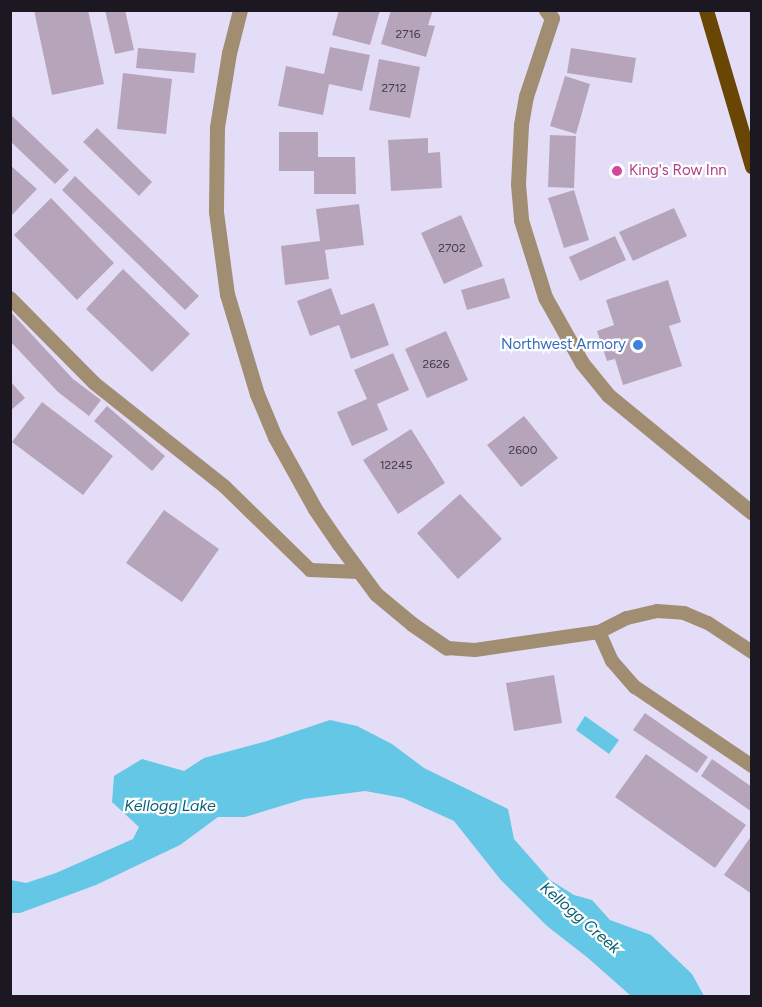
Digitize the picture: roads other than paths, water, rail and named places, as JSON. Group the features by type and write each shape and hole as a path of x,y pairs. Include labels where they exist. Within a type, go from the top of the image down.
{"main road":[{"path":"706,10 752,166"}],"street":[{"path":"240,10 227,64 218,127 215,170 219,255 227,294 257,394 275,437 315,509 376,594 412,624 447,648"},
{"path":"549,14 526,96 518,155 521,220 545,297 582,363 608,395 752,513"}],"lane":[{"path":"10,298 94,383 225,487 310,570 360,572"},
{"path":"447,648 475,650 599,632 627,618 657,611 684,613 708,623 752,652"},
{"path":"599,632 612,661 635,687 752,766"}],"water":[{"path":"585,716 619,740 609,754 576,730"},
{"name":"Kellogg Lake","path":"330,720 357,726 392,744 424,768 508,809 514,839 550,880 574,895 592,900 610,920 651,935 692,974 704,996 631,996 547,926 500,879 454,821 403,798 365,791 304,799 245,817 218,817 180,845 96,885 20,913 11,913 11,880 26,883 56,873 133,839 139,827 112,802 114,776 142,759 184,771 204,758 267,741"}],"place":[{"name":"King's Row Inn","path":"617,171"},
{"name":"Northwest Armory","path":"638,345"}],"water label":[{"name":"Kellogg Creek","path":"580,918"}]}
